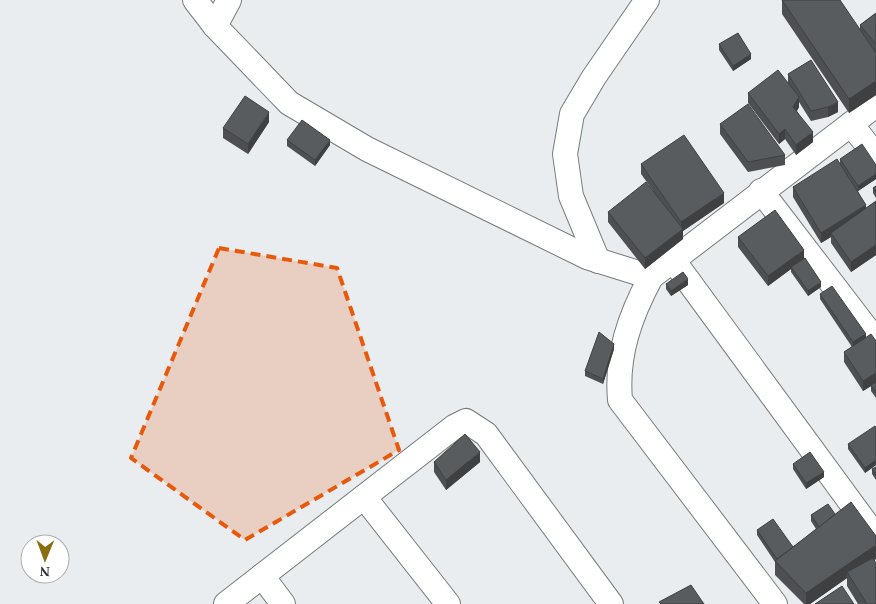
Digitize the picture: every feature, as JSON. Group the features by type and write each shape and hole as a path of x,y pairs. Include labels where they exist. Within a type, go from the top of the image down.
{"street":[{"path":"195,0 215,26 289,103 367,149 587,257 651,277"},
{"path":"215,26 229,0"},
{"path":"598,260 571,196 566,154 572,114 594,77 647,0"},
{"path":"774,604 620,400 618,374 636,305 651,277 761,191 876,105"},
{"path":"851,124 876,156"},
{"path":"761,191 876,341"},
{"path":"674,260 876,537"},
{"path":"226,604 454,427 466,421 486,434 611,604"},
{"path":"364,497 448,604"},
{"path":"262,576 283,604"}],"highlighted area":[{"path":"219,248 337,268 399,450 245,540 131,458"}],"building":[{"path":"782,0 840,0 876,53 876,81 849,99"},
{"path":"876,13 876,44 860,25"},
{"path":"738,33 751,54 733,66 719,44"},
{"path":"811,60 838,102 828,107 811,111 788,74"},
{"path":"778,70 799,97 793,107 813,132 796,145 785,129 779,134 748,93"},
{"path":"245,96 269,112 248,144 223,128"},
{"path":"748,104 785,155 748,162 720,124"},
{"path":"302,120 330,140 315,160 287,140"},
{"path":"684,135 724,193 681,222 641,164"},
{"path":"862,144 876,165 876,174 858,186 840,159"},
{"path":"837,159 866,205 821,233 793,187"},
{"path":"646,182 683,229 645,258 608,212"},
{"path":"876,201 876,245 851,262 831,233"},
{"path":"775,210 804,250 768,276 738,237"},
{"path":"805,258 821,282 808,291 791,267"},
{"path":"683,272 688,279 671,291 666,284"},
{"path":"832,286 866,334 853,342 820,294"},
{"path":"599,332 614,344 603,379 585,371"},
{"path":"871,334 876,341 876,373 863,381 844,352"},
{"path":"876,382 876,393 871,385"},
{"path":"875,426 876,460 865,468 848,444"},
{"path":"465,434 480,452 446,480 434,462"},
{"path":"810,452 824,472 806,483 793,464"},
{"path":"876,467 876,475 872,469"},
{"path":"851,502 876,536 876,545 806,593 775,561"},
{"path":"828,504 835,514 819,527 811,515"},
{"path":"773,519 793,547 777,559 757,530"},
{"path":"873,558 876,563 876,604 867,604 847,572"},
{"path":"691,585 704,604 661,604 659,602"},
{"path":"842,586 854,604 815,604"}]}
